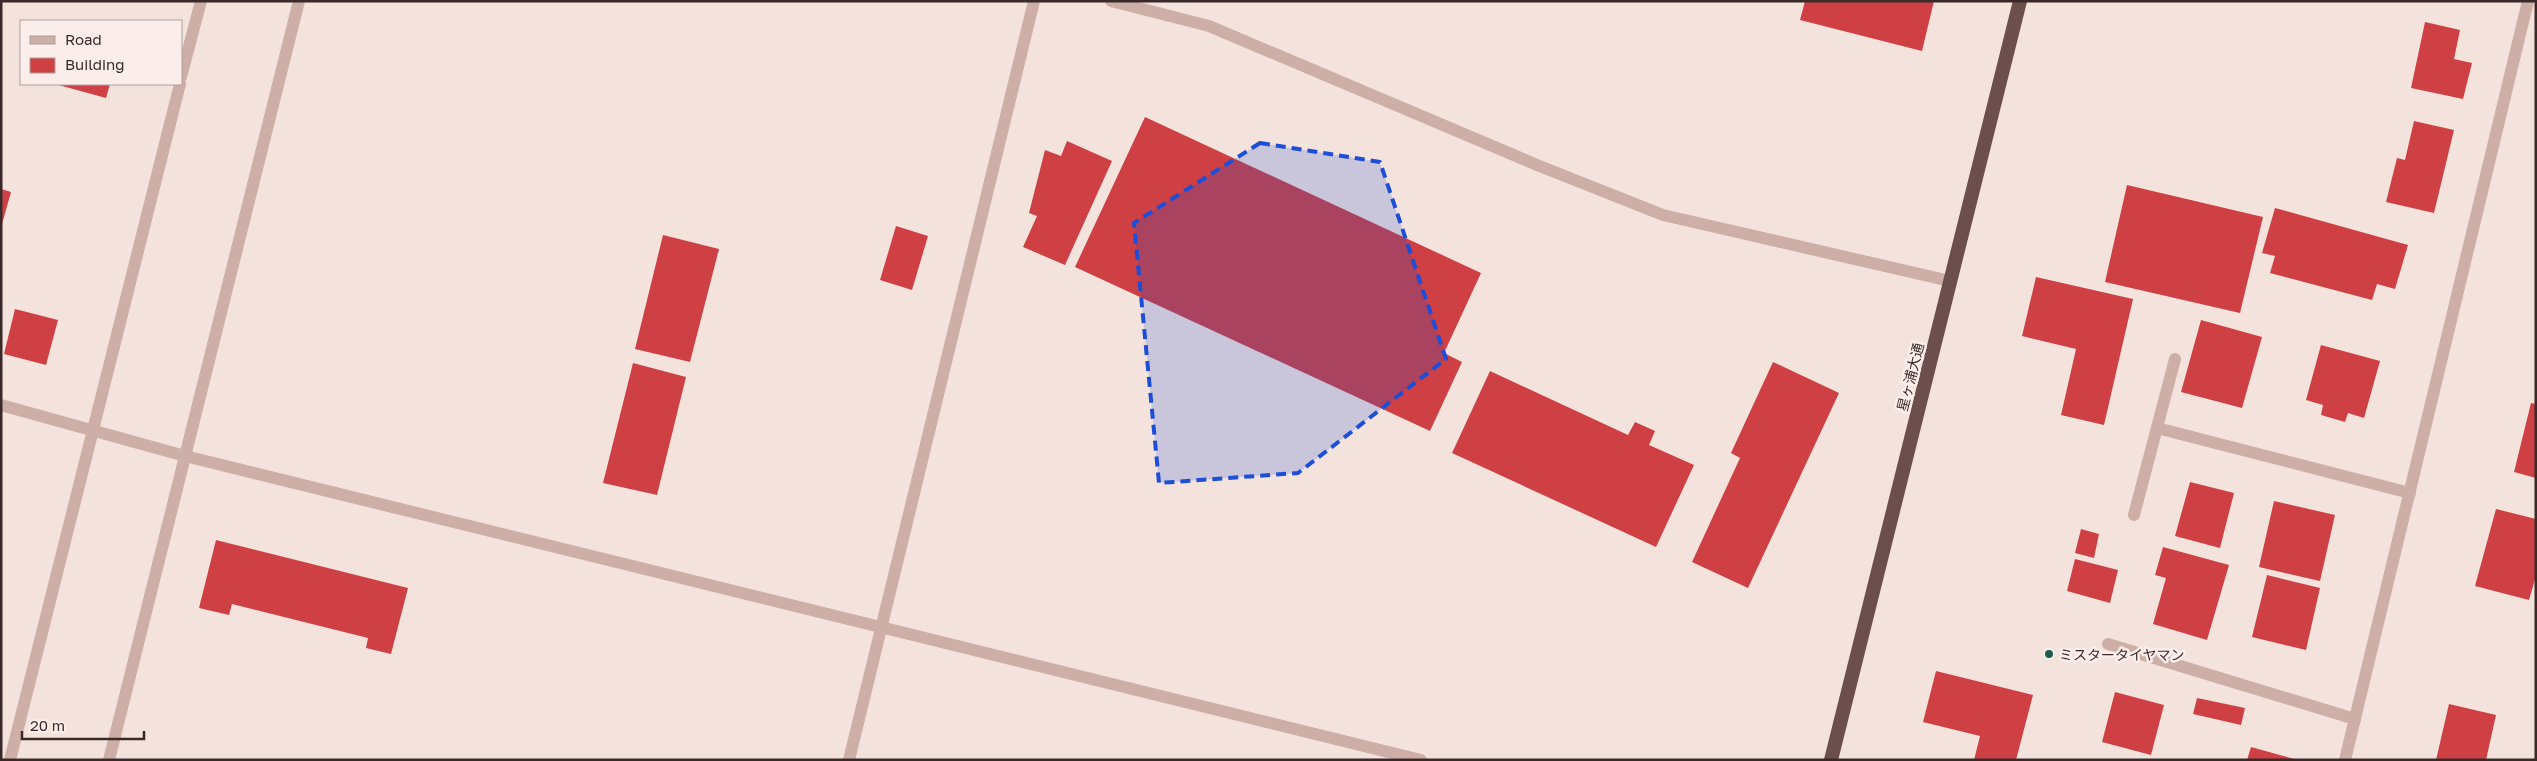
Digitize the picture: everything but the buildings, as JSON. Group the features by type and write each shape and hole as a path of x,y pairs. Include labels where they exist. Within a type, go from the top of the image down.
{"highway":[{"name":"星ヶ浦大通","path":"1831,760 2020,1"}],"street":[{"path":"182,73 201,1"},
{"path":"109,760 299,1"},
{"path":"849,760 1034,1"},
{"path":"1111,1 1209,26 1537,165 1663,215 1950,281"},
{"path":"2345,760 2528,1"},
{"path":"10,760 91,429 180,85"},
{"path":"2134,515 2175,359"},
{"path":"1,405 185,456 1421,760"},
{"path":"2156,428 2410,493"},
{"path":"2108,644 2355,719"}],"highlighted area":[{"path":"1260,143 1380,162 1446,359 1298,473 1159,483 1134,223"}],"place":[{"name":"ミスタータイヤマン","path":"2049,654"}]}
